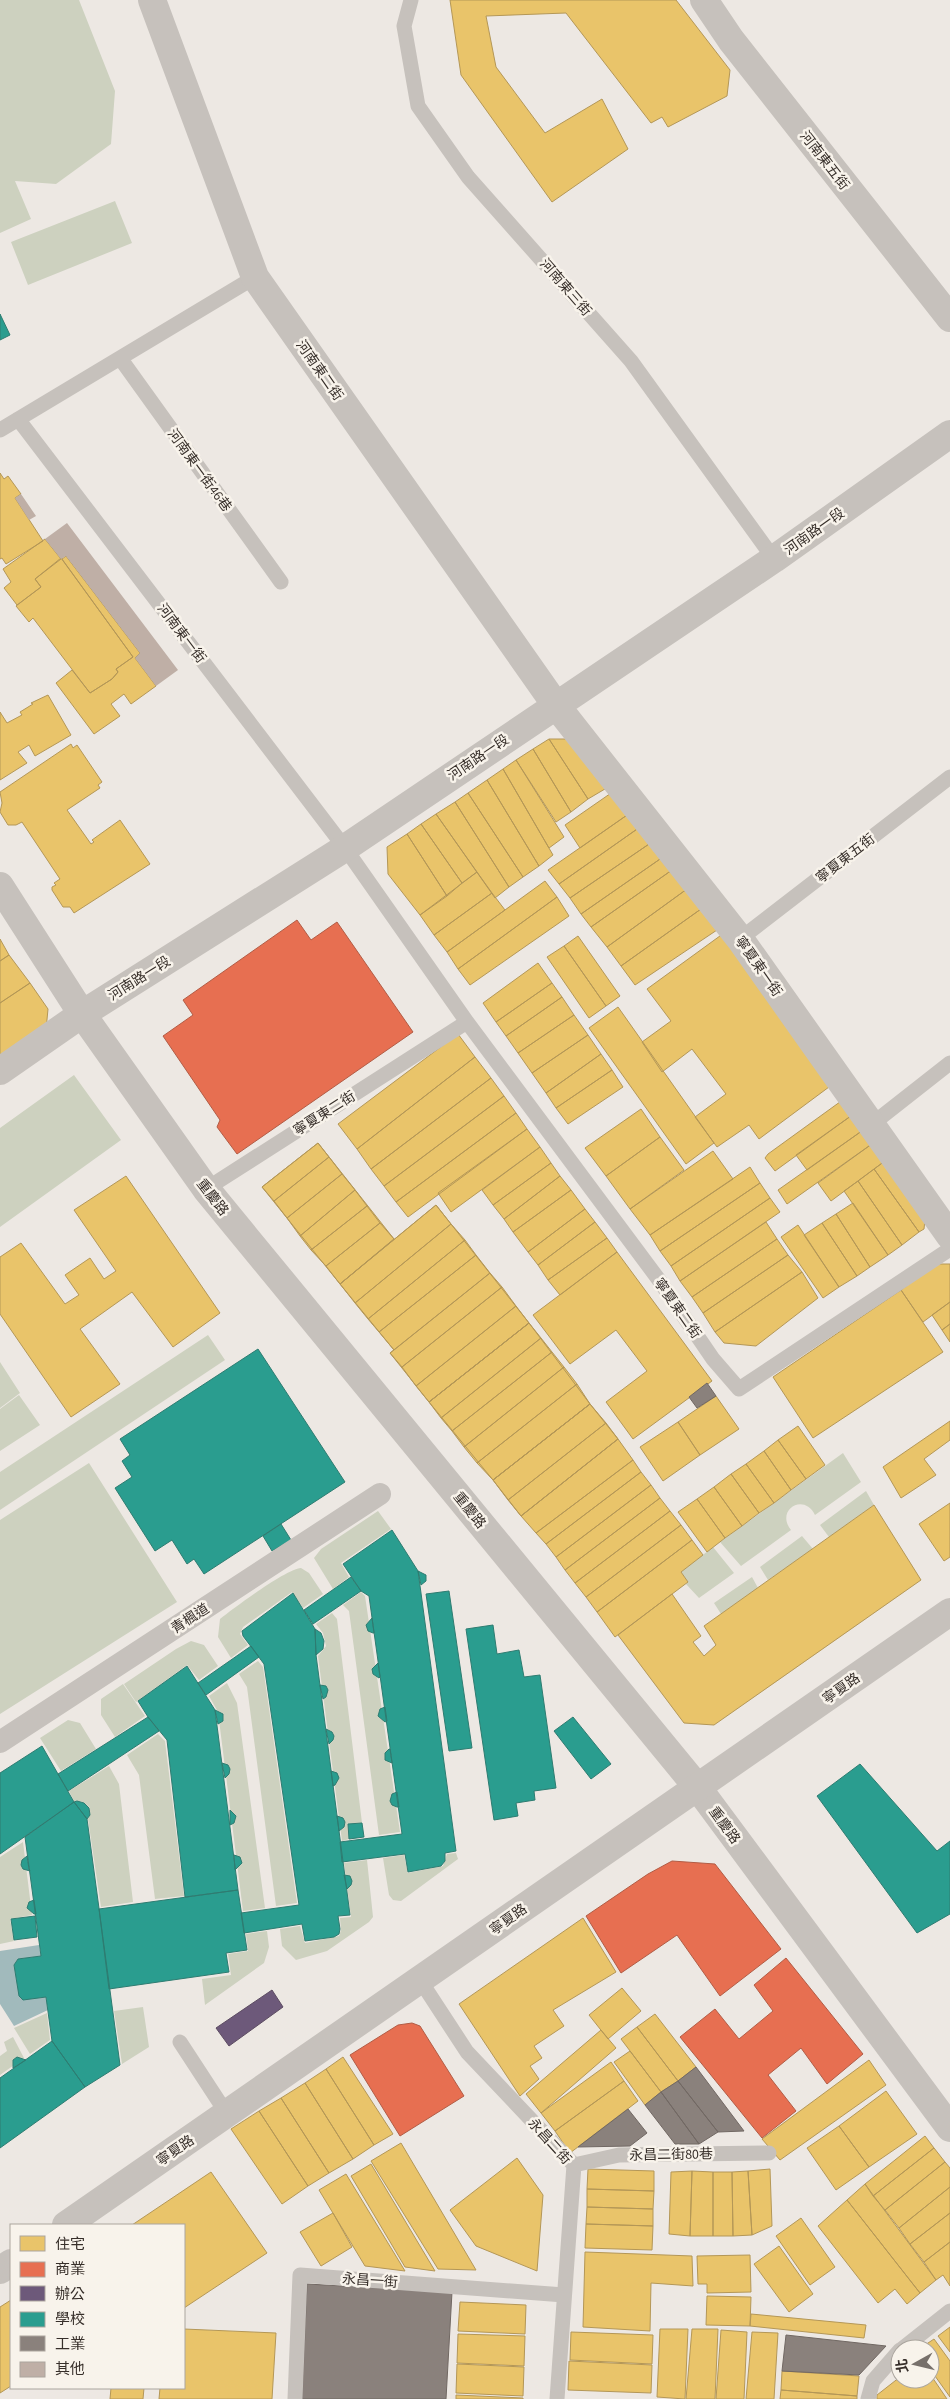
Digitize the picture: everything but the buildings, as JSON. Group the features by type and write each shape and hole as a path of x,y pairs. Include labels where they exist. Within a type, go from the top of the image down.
{"street":[{"name":"河南東二街","path":"152,0 255,276 555,704"},
{"name":"河南東五街","path":"704,0 731,40 950,318"},
{"name":"河南路一段","path":"0,1071 82,1014 345,848 555,704 774,559 950,434"},
{"name":"寧夏東一街","path":"555,704 740,939 950,1236"},
{"name":"重慶路","path":"0,886 82,1014 206,1189 698,1788 950,2128"},
{"name":"青楓道","path":"0,1742 380,1494"},
{"name":"寧夏路","path":"67,2224 950,1612"}],"lane":[{"name":"河南東三街","path":"411,0 404,26 418,106 468,176 631,361 774,559"},
{"path":"0,430 255,276"},
{"name":"河南東一街46巷","path":"120,358 281,582"},
{"name":"河南東一街","path":"18,419 345,848"},
{"name":"寧夏東五街","path":"740,939 950,777"},
{"name":"寧夏東二街","path":"345,848 467,1022 659,1280 713,1359 739,1389 950,1249"},
{"name":"寧夏東二街","path":"206,1189 467,1022"},
{"path":"871,1125 950,1063"},
{"name":"永昌二街","path":"420,1980 467,2052 574,2165 557,2399"},
{"path":"180,2042 227,2114"},
{"name":"永昌二街80巷","path":"574,2165 619,2155 769,2153"},
{"name":"永昌一街","path":"295,2399 300,2275 564,2295"},
{"path":"915,2339 950,2311"},
{"path":"868,2399 873,2381 890,2362"}],"green space":[{"path":"0,0 79,0 115,91 111,144 56,184 15,181 31,219 0,233"},
{"path":"115,201 132,243 28,285 11,242"},
{"path":"74,1075 121,1140 0,1227 0,1128"},
{"path":"208,1335 225,1360 0,1510 0,1472"},
{"path":"0,1362 20,1393 0,1408"},
{"path":"19,1395 40,1425 0,1451 0,1409"},
{"path":"843,1453 861,1482 815,1515 810,1508 804,1505 798,1504 793,1506 786,1516 791,1530 741,1566 720,1542"},
{"path":"89,1463 177,1602 0,1714 0,1520"},
{"path":"866,1491 874,1505 829,1537 820,1525"},
{"path":"378,1511 391,1529 341,1563 349,1577 333,1589 314,1558 321,1549"},
{"path":"802,1536 813,1549 768,1580 760,1567"},
{"path":"713,1547 734,1573 699,1598 686,1584 688,1582 681,1572"},
{"path":"301,1568 309,1573 323,1594 303,1608 292,1592 243,1627 240,1634 248,1645 231,1658 218,1637 220,1619 272,1582"},
{"path":"752,1577 758,1588 721,1614 714,1603"},
{"path":"361,1592 365,1596 400,1832 379,1835 349,1611 343,1605"},
{"path":"332,1613 337,1619 362,1823 348,1824 349,1839 342,1841 318,1656 326,1646 323,1633 316,1624"},
{"path":"191,1641 204,1645 218,1666 199,1680 187,1665 136,1702 124,1684"},
{"path":"258,1661 263,1667 297,1903 276,1906 247,1687 239,1674"},
{"path":"227,1683 237,1703 265,1908 243,1911 218,1712 209,1696"},
{"path":"123,1684 145,1716 115,1737 101,1715 101,1699"},
{"path":"68,1720 80,1723 96,1749 61,1771 40,1738"},
{"path":"158,1734 165,1741 184,1896 155,1899 139,1775 127,1755"},
{"path":"109,1766 119,1784 133,1902 101,1907 88,1819 90,1808 83,1802 74,1801 69,1791"},
{"path":"23,1842 32,1915 10,1919 14,1941 0,1944 0,1857"},
{"path":"456,1853 458,1859 401,1901 393,1900 389,1895 383,1858 404,1855 408,1873 443,1866 447,1854"},
{"path":"367,1860 373,1917 369,1922 327,1951 296,1960 282,1946 280,1929 300,1926 305,1943 339,1936 341,1930 340,1918 351,1917 344,1863"},
{"path":"267,1931 269,1947 264,1963 205,2005 202,1979 231,1975 228,1954 248,1951 246,1934"},
{"path":"143,2007 149,2047 122,2064 114,2011"},
{"path":"47,2013 50,2040 30,2054 14,2028"},
{"path":"13,2037 24,2058 0,2075 0,2056 7,2051 4,2042"}],"water":[{"path":"39,1945 41,1956 18,1959 14,1965 21,1999 46,1997 48,2010 14,2026 0,2004 0,1951"}]}
